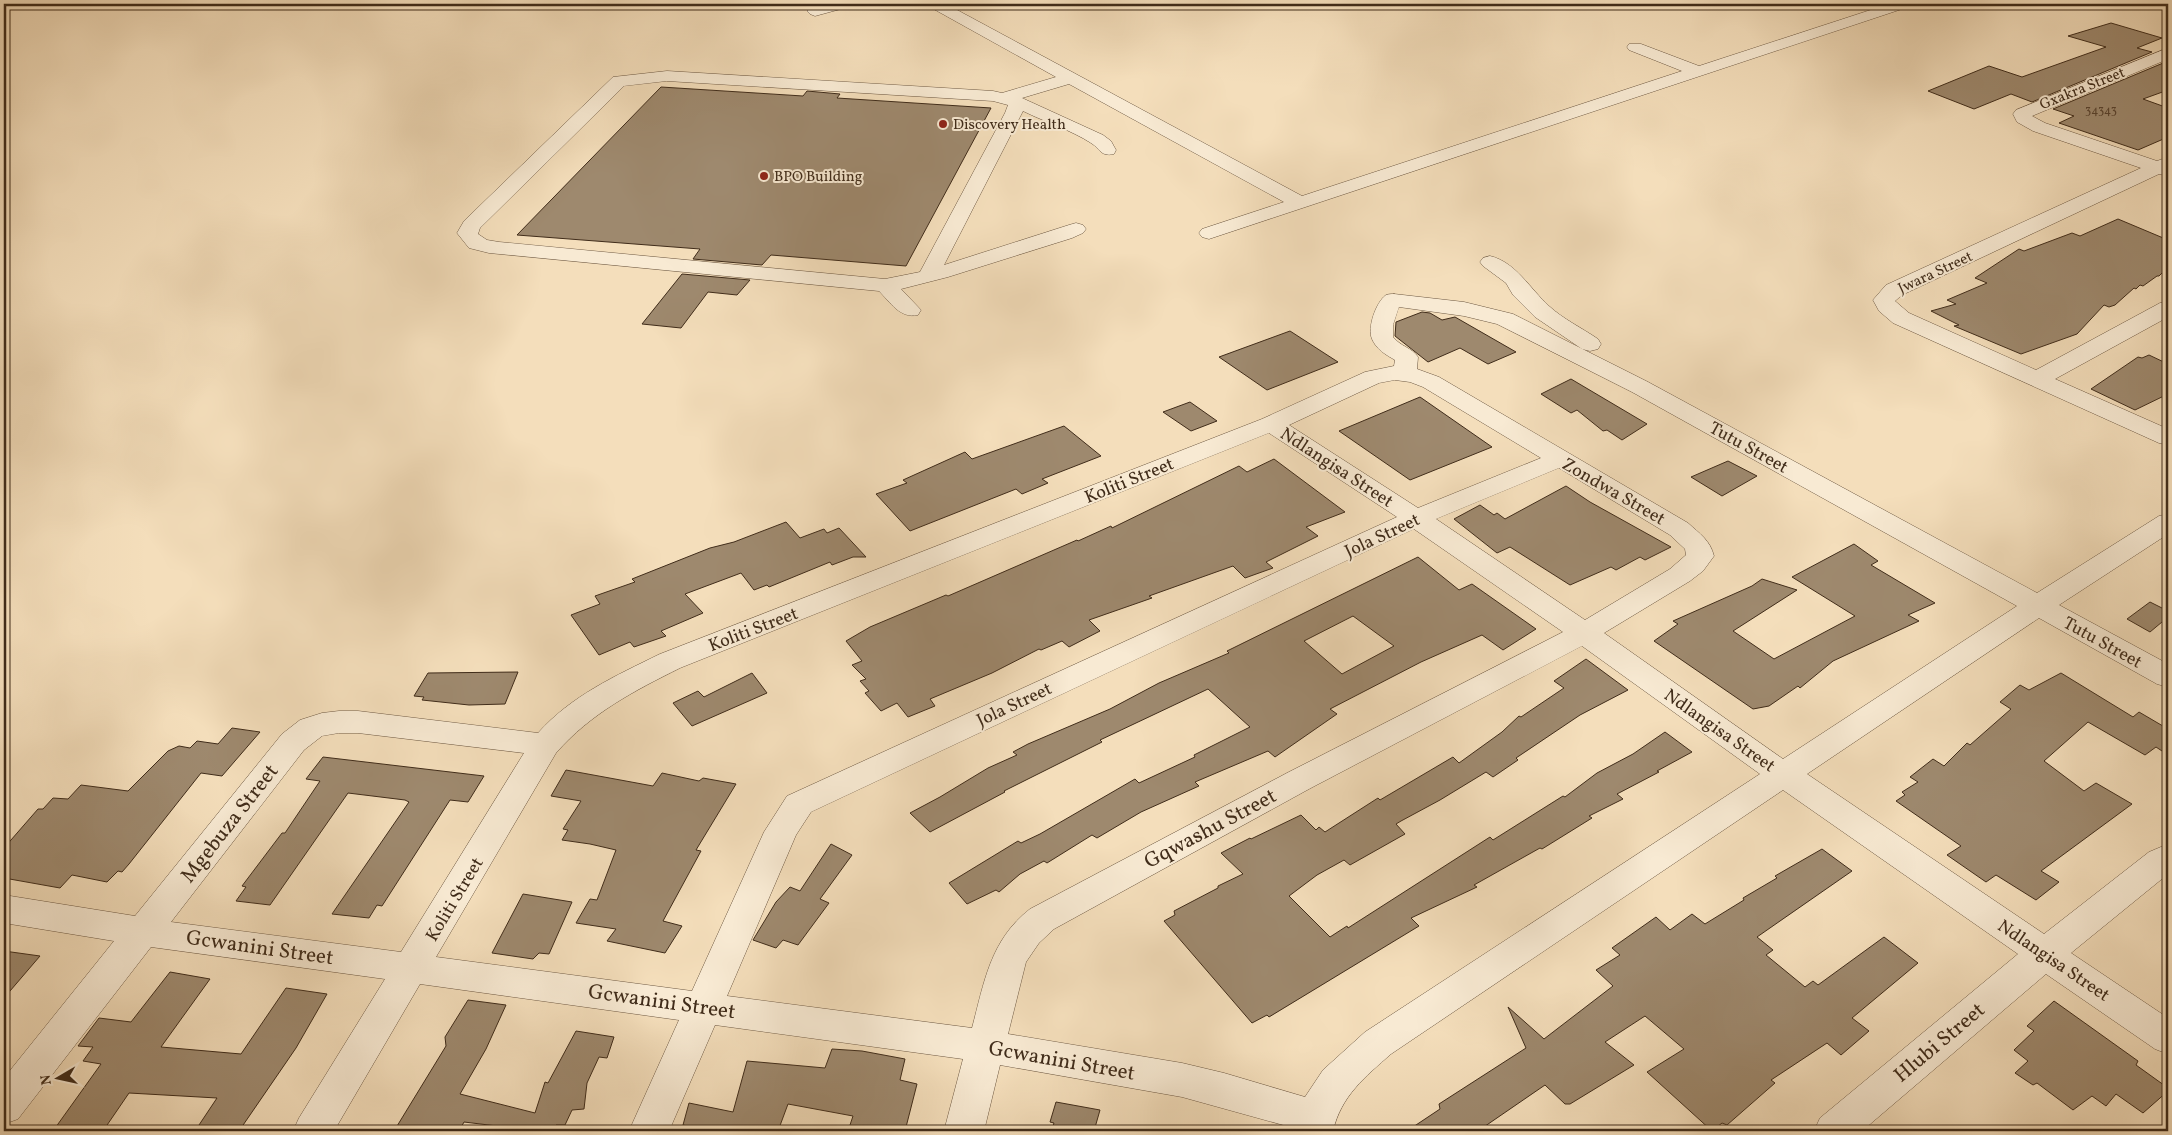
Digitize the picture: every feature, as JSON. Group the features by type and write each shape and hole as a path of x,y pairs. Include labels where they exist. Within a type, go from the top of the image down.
{"street":[{"path":"816,11 844,4"},
{"path":"935,4 1300,203"},
{"path":"1209,233 1904,4"},
{"path":"1635,47 1699,72"},
{"name":"Gxakra Street","path":"2165,167 2039,127 2023,118 2022,114 2168,53"},
{"path":"1076,229 928,276 886,284 499,248 478,245 471,241 467,233 471,225 619,81 667,76 1016,102 1088,88"},
{"path":"928,276 1005,131 1016,102 1034,88 1070,78"},
{"path":"1016,102 1098,140 1105,145 1107,150"},
{"name":"Jwara Street","path":"2165,167 1894,290 1884,300 1893,313 1901,318 2168,438"},
{"path":"1490,262 1514,279 1521,290 1543,312 1627,369 1640,387"},
{"path":"886,284 910,310"},
{"name":"Tutu Street","path":"1400,374 1407,357 1384,342 1381,335 1389,305 1394,300 1490,314 1553,342 1640,387 2168,677"},
{"path":"2037,379 2168,308"},
{"name":"Koliti Street","path":"313,1131 413,968 545,745 571,717 589,704 610,690 670,662 1271,424 1373,377 1400,374"},
{"name":"Zondwa Street","path":"1400,374 1414,375 1431,382 1679,529 1698,546 1700,556 1694,565 1680,576 1584,633"},
{"name":"Ndlangisa Street","path":"1271,424 1416,518 1584,633 1784,775 2168,1038"},
{"name":"Jola Street","path":"650,1131 781,832 799,804 1416,518 1559,459"},
{"path":"1314,1124 1332,1085 1352,1064 1378,1043 2037,606 2168,522"},
{"name":"Gqwashu Street","path":"964,1131 1008,961 1016,944 1028,930 1042,919 1298,781 1584,633"},
{"name":"Mgebuza Street","path":"4,1108 293,742 311,728 322,724 358,722 545,745"},
{"name":"Hlubi Street","path":"1834,1131 2044,954 2168,857"},
{"name":"Gcwanini Street","path":"4,909 144,932 985,1046 1182,1080 1224,1090 1314,1124"}],"building":[{"path":"2111,23 2162,38 2137,48 2152,52 2032,102 2011,94 1974,109 1928,91 1989,66 2022,77 2106,47 2068,36"},
{"path":"2168,61 2168,90 2143,99 2168,108 2168,137 2138,150 2059,123 2074,116 2053,109"},
{"name":"BPO Building","path":"661,87 803,96 807,91 840,94 837,98 991,108 906,266 771,255 762,265 693,259 700,249 517,235"},
{"path":"2118,219 2168,240 2168,267 2159,276 2143,286 2140,285 2136,289 2134,288 2115,305 2109,307 2104,305 2077,334 2021,354 1954,326 1959,325 1931,311 1956,304 1947,300 1987,283 1975,278 2019,249 2024,251 2072,233 2080,236"},
{"path":"682,274 750,280 737,295 708,292 681,328 642,324"},
{"path":"1422,312 1430,313 1442,320 1455,317 1516,352 1488,364 1460,348 1428,362 1395,336 1396,322"},
{"path":"1290,331 1338,362 1267,390 1219,357"},
{"path":"2149,355 2168,364 2168,394 2135,410 2091,389 2138,357 2142,358"},
{"path":"1571,379 1647,424 1622,440 1607,430 1603,431 1577,410 1571,413 1541,394"},
{"path":"1420,397 1492,447 1410,480 1339,431"},
{"path":"1190,402 1217,421 1191,431 1163,412"},
{"path":"1064,426 1101,456 1042,479 1048,483 1022,494 1016,489 910,531 876,494 907,483 903,480 965,452 972,459"},
{"path":"1274,459 1345,512 1306,527 1318,536 1266,562 1273,568 1245,578 1233,566 1149,596 1152,598 1089,620 1100,631 1069,647 1062,641 1041,650 1039,649 992,673 930,699 935,706 908,717 897,703 881,711 865,693 869,691 860,681 866,679 852,665 862,661 846,641 870,627 946,595 948,596 1111,526 1112,528 1239,466 1247,472"},
{"path":"1728,461 1757,476 1722,496 1691,477"},
{"path":"1566,486 1590,502 1671,547 1645,560 1640,557 1616,570 1611,567 1570,585 1510,547 1497,553 1454,519 1480,505 1494,515 1497,513 1505,519"},
{"path":"786,522 800,538 824,529 827,533 839,528 866,557 853,557 832,565 830,562 769,587 767,585 754,590 741,573 685,594 703,613 661,631 666,636 634,647 630,642 599,655 571,615 600,604 595,596 635,582 632,579 710,548 734,542"},
{"path":"1854,544 1878,561 1871,565 1935,603 1908,615 1919,621 1833,661 1800,688 1798,686 1769,706 1753,709 1654,641 1678,624 1673,621 1752,586 1762,579 1797,590 1733,631 1774,659 1855,616 1792,577"},
{"path":"1418,557 1459,590 1472,584 1536,629 1503,650 1482,635 1421,662 1330,709 1337,714 1275,757 1268,751 1195,782 1199,786 1141,812 1097,838 1092,835 1047,863 1044,861 1020,874 999,892 996,890 967,904 949,883 1018,841 1021,843 1040,834 1135,779 1139,783 1195,757 1194,755 1250,727 1208,689 1100,740 1102,742 1004,791 930,832 910,813 988,768 1017,755 1013,752 1028,744 1110,709 1159,683 1229,653 1227,651","holes":["1353,616 1394,646 1342,674 1304,641"]},
{"path":"2150,602 2168,611 2168,617 2150,632 2127,619"},
{"path":"1586,659 1628,690 1580,715 1516,758 1518,760 1493,777 1486,772 1396,824 1405,834 1350,865 1344,860 1317,875 1289,896 1330,937 1347,926 1348,928 1490,837 1493,840 1563,796 1565,797 1597,773 1633,754 1665,732 1692,752 1617,794 1623,799 1589,816 1592,818 1542,849 1540,848 1474,885 1477,887 1411,918 1419,926 1269,1017 1267,1015 1252,1023 1164,921 1175,915 1174,911 1243,874 1221,853 1301,815 1316,830 1319,827 1325,832 1378,798 1380,800 1453,757 1459,763 1502,732 1519,716 1521,717 1564,688 1554,681"},
{"path":"518,672 505,704 469,705 422,700 424,697 414,696 428,673"},
{"path":"752,673 767,693 692,726 673,703 698,691 704,697"},
{"path":"2061,673 2133,717 2139,712 2168,729 2168,755 2156,747 2145,755 2088,722 2044,761 2084,791 2096,783 2132,804 2041,871 2059,882 2036,900 1996,875 1986,882 1947,855 1961,846 1896,801 1905,795 1902,792 1918,782 1910,777 1933,759 1944,766 1967,743 1970,745 2011,709 2000,702 2020,685 2029,690"},
{"path":"232,728 260,732 222,776 201,773 129,864 122,872 118,871 107,882 72,875 60,888 4,878 4,848 38,809 43,809 53,798 68,799 81,785 128,791 168,751 179,746 190,748 197,741 218,744"},
{"path":"323,757 484,776 468,802 450,800 382,906 377,905 369,918 332,914 409,802 405,800 348,793 270,905 236,901 246,887 242,886 282,833 285,833 320,781 306,779"},
{"path":"566,770 653,786 662,773 699,781 703,778 736,784 696,850 701,851 663,921 682,926 665,953 607,941 616,929 576,923 590,899 597,900 616,850 562,840 568,830 563,829 581,801 551,796"},
{"path":"831,844 852,855 820,899 829,903 798,945 783,940 776,948 753,940 776,902 790,887 800,891"},
{"path":"1822,849 1852,871 1757,937 1773,950 1766,955 1805,987 1813,981 1818,985 1884,937 1918,963 1852,1018 1869,1031 1841,1055 1827,1043 1771,1080 1775,1083 1727,1125 1722,1123 1712,1131 1647,1072 1684,1049 1645,1016 1605,1042 1634,1065 1570,1104 1565,1104 1545,1085 1478,1131 1407,1131 1440,1109 1439,1104 1526,1048 1508,1007 1544,1039 1613,986 1596,970 1620,955 1612,948 1656,917 1670,930 1692,914 1705,924 1777,878 1775,876"},
{"path":"523,894 572,902 549,954 539,953 533,959 492,953"},
{"path":"4,951 40,956 4,998"},
{"path":"170,972 210,979 161,1047 241,1054 286,988 327,994 296,1048 239,1131 197,1128 217,1098 129,1093 103,1131 53,1131 101,1064 83,1061 93,1047 78,1046 99,1018 131,1022"},
{"path":"468,1000 506,1005 486,1049 460,1094 535,1113 545,1082 548,1083 576,1031 614,1037 607,1058 599,1057 587,1083 584,1109 572,1110 565,1125 556,1125 555,1131 538,1131 464,1122 459,1131 394,1131 446,1046 445,1037"},
{"path":"2054,1001 2138,1061 2136,1065 2168,1088 2168,1091 2143,1113 2116,1094 2106,1106 2092,1096 2073,1110 2037,1083 2033,1085 2015,1073 2028,1061 2014,1050 2034,1031 2027,1026"},
{"path":"832,1049 862,1051 905,1059 900,1080 917,1084 905,1131 848,1131 853,1116 788,1104 778,1131 710,1131 683,1125 689,1103 733,1112 747,1061 825,1068"},
{"path":"1056,1102 1100,1110 1094,1131 1051,1131 1054,1123 1050,1122"}],"place":[{"name":"Discovery Health","path":"943,124"},
{"name":"BPO Building","path":"764,176"}]}
